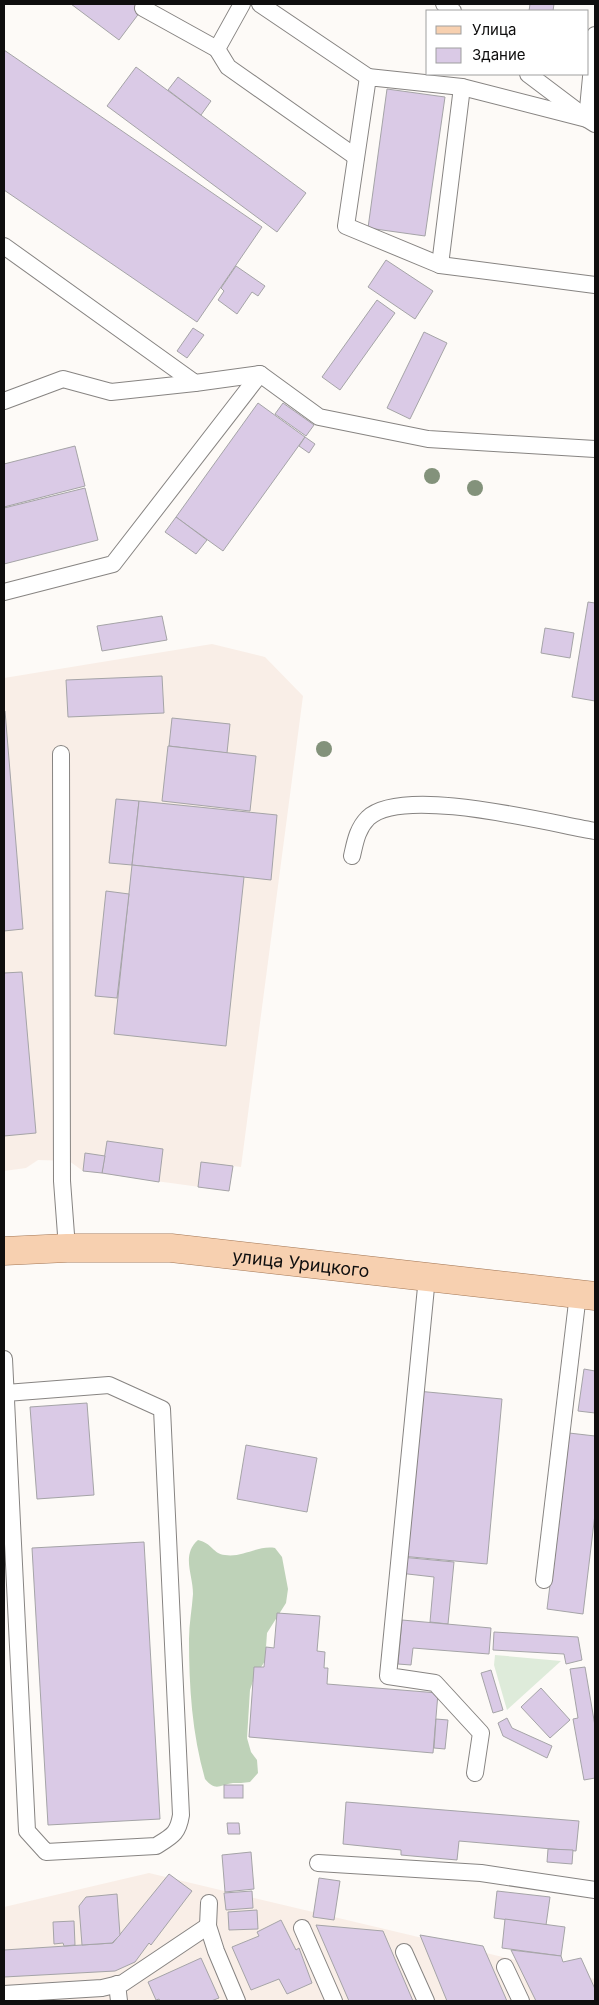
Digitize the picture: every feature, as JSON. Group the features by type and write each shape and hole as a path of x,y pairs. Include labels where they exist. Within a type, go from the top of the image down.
{"main road":[{"name":"улица Урицкого","path":"4,1251 67,1248 171,1248 586,1295"}],"lane":[{"path":"218,49 242,4"},
{"path":"260,4 368,77 462,87 591,121"},
{"path":"143,8 218,49 228,67 356,157"},
{"path":"591,121 595,35"},
{"path":"529,75 591,121"},
{"path":"368,77 346,226 440,265 558,287 595,285"},
{"path":"440,265 462,87"},
{"path":"4,246 195,383"},
{"path":"4,592 113,564 260,374"},
{"path":"4,401 63,378 111,392 260,374 319,417 428,439 595,449"},
{"path":"61,754 62,1174 67,1248"},
{"path":"352,856 358,832 368,818 385,808 414,804 461,806 595,831"},
{"path":"426,1277 388,1676 435,1683 481,1733 475,1773"},
{"path":"544,1580 586,1295"},
{"path":"4,1359 5,1385 27,1831 46,1852 156,1846 172,1836 179,1828 181,1815 162,1409 110,1385 5,1385"},
{"path":"318,1862 481,1874 595,1890"},
{"path":"209,1903 208,1926 216,1951 237,2001"},
{"path":"4,1994 102,1988 123,1983 208,1926"},
{"path":"302,1928 334,2001"},
{"path":"404,1952 426,2001"},
{"path":"505,1967 521,2001"},
{"path":"117,1984 119,2001"}],"shaded area":[{"path":"212,644 265,657 303,696 241,1167 233,1166 229,1191 83,1171 69,1161 38,1160 26,1168 4,1171 4,678"},
{"path":"149,1873 595,1979 595,2001 4,2001 4,1907"}],"green space":[{"path":"198,1540 203,1541 221,1554 238,1555 262,1548 275,1548 282,1557 288,1589 286,1603 267,1633 265,1661 254,1678 250,1690 247,1738 251,1752 257,1760 258,1773 250,1782 233,1783 218,1787 215,1787 205,1779 192,1710 189,1633 193,1587 189,1558 193,1546"},
{"path":"495,1655 561,1661 507,1710 494,1665"}],"building":[{"path":"71,4 146,4 119,40"},
{"path":"530,4 554,4 553,10 529,10"},
{"path":"4,50 262,227 197,322 4,190"},
{"path":"136,67 306,193 277,232 107,106"},
{"path":"178,77 211,101 201,115 168,90"},
{"path":"387,89 445,97 425,236 368,228"},
{"path":"386,260 433,291 415,319 368,287"},
{"path":"236,266 265,286 258,296 252,292 237,314 218,300 224,291 221,288"},
{"path":"377,300 395,313 340,390 322,377"},
{"path":"193,328 204,335 187,358 177,351"},
{"path":"424,332 447,343 410,419 387,408"},
{"path":"258,403 305,437 223,551 176,517"},
{"path":"283,403 314,425 306,436 275,414"},
{"path":"305,437 315,444 309,453 299,446"},
{"path":"75,446 85,486 4,507 4,464"},
{"path":"85,488 98,540 4,564 4,508"},
{"path":"176,517 207,540 196,554 165,532"},
{"path":"588,602 595,603 595,701 572,697"},
{"path":"162,616 167,640 102,651 97,626"},
{"path":"545,628 574,633 570,658 541,653"},
{"path":"162,676 164,713 68,717 66,680"},
{"path":"4,711 23,929 4,931"},
{"path":"172,718 230,724 227,753 169,746"},
{"path":"168,746 256,756 250,811 162,801"},
{"path":"116,799 139,801 132,865 109,863"},
{"path":"139,801 277,815 271,880 132,865"},
{"path":"132,865 244,877 226,1046 114,1034"},
{"path":"106,891 129,894 117,998 95,996"},
{"path":"22,972 36,1133 4,1136 4,973"},
{"path":"107,1141 163,1149 159,1182 102,1173"},
{"path":"85,1153 105,1156 102,1173 83,1171"},
{"path":"201,1162 233,1166 229,1191 198,1187"},
{"path":"584,1369 595,1371 595,1413 578,1411"},
{"path":"417,1391 502,1399 487,1564 401,1556"},
{"path":"87,1403 94,1495 37,1499 30,1407"},
{"path":"569,1433 595,1436 595,1514 583,1614 547,1609"},
{"path":"246,1445 317,1458 307,1512 237,1499"},
{"path":"144,1542 160,1819 48,1825 32,1548"},
{"path":"401,1557 454,1562 448,1624 430,1622 434,1577 399,1573"},
{"path":"277,1613 320,1616 317,1651 325,1652 324,1668 328,1668 327,1684 438,1693 433,1753 249,1737 254,1667 264,1667 266,1647 274,1648"},
{"path":"402,1620 491,1628 489,1654 413,1648 411,1665 398,1664"},
{"path":"494,1632 578,1637 582,1660 566,1664 564,1654 493,1650"},
{"path":"585,1667 595,1726 595,1778 584,1780 573,1719 578,1718 570,1669"},
{"path":"491,1670 503,1710 493,1713 481,1673"},
{"path":"541,1688 570,1720 550,1738 521,1707"},
{"path":"507,1718 512,1728 552,1746 547,1758 503,1736 498,1723"},
{"path":"436,1719 448,1720 445,1749 434,1748"},
{"path":"224,1785 243,1785 243,1798 224,1798"},
{"path":"346,1802 579,1821 576,1851 459,1841 457,1860 401,1855 401,1850 343,1844"},
{"path":"227,1823 239,1823 240,1834 228,1834"},
{"path":"548,1849 573,1850 572,1864 547,1862"},
{"path":"251,1852 254,1889 225,1892 222,1855"},
{"path":"169,1874 192,1891 151,1945 149,1943 135,1962 115,1971 4,1977 4,1950 113,1943"},
{"path":"319,1878 340,1881 334,1920 313,1917"},
{"path":"252,1891 253,1908 226,1910 224,1893"},
{"path":"497,1891 550,1897 546,1925 494,1918"},
{"path":"117,1894 120,1935 112,1943 82,1945 79,1906 86,1897"},
{"path":"257,1910 258,1929 229,1930 228,1912"},
{"path":"505,1919 565,1927 561,1956 502,1948"},
{"path":"281,1920 296,1950 299,1948 312,1983 287,1994 279,1979 251,1990 232,1947 259,1936 257,1932"},
{"path":"74,1921 75,1945 64,1946 63,1943 54,1944 53,1922"},
{"path":"316,1925 383,1931 413,2001 349,2001"},
{"path":"420,1935 483,1946 507,2001 447,2001"},
{"path":"511,1950 561,1956 563,1962 581,1958 595,1989 595,2001 536,2001"},
{"path":"201,1958 219,1998 211,2001 156,2000 148,1982"}]}
